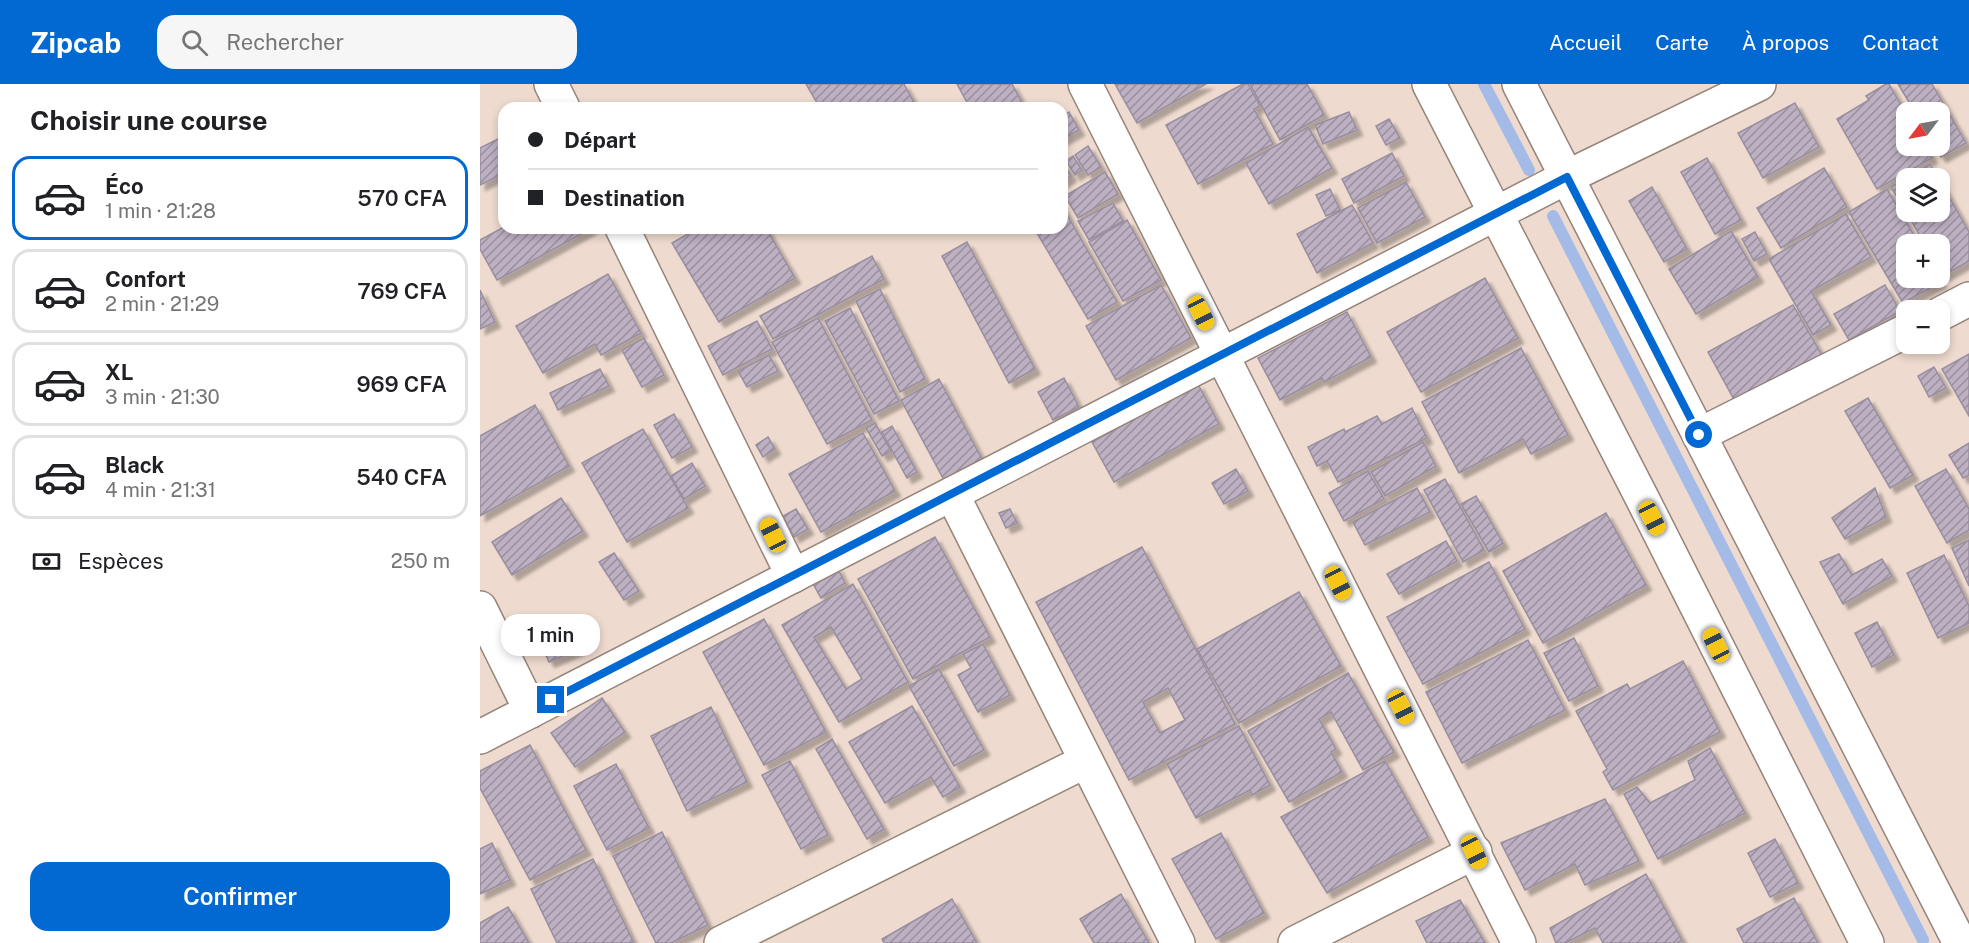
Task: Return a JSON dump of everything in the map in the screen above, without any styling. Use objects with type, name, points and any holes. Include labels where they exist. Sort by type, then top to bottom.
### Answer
[{"type":"street","points":[[551,84],[560,102]]},
{"type":"street","points":[[1085,84],[1519,943]]},
{"type":"street","points":[[1429,84],[1867,943]]},
{"type":"street","points":[[1519,84],[1960,943]]},
{"type":"street","points":[[480,737],[1567,177],[1759,84]]},
{"type":"street","points":[[625,234],[793,576]]},
{"type":"street","points":[[1950,309],[1969,299]]},
{"type":"street","points":[[1699,435],[1896,336]]},
{"type":"street","points":[[952,494],[1178,943]]},
{"type":"street","points":[[480,608],[531,711]]},
{"type":"street","points":[[721,943],[1086,760]]},
{"type":"street","points":[[1295,943],[1474,852]]},
{"type":"building","points":[[806,84],[904,84],[914,102],[816,102]]},
{"type":"building","points":[[957,84],[1012,84],[1022,102],[967,102]]},
{"type":"building","points":[[1115,84],[1206,84],[1137,123]]},
{"type":"building","points":[[1243,84],[1248,84],[1260,106],[1254,109],[1273,144],[1198,184],[1166,125]]},
{"type":"building","points":[[1250,84],[1307,84],[1324,115],[1280,140]]},
{"type":"building","points":[[1889,84],[1899,102],[1896,102],[1896,156],[1931,156],[1932,158],[1914,168],[1896,168],[1896,178],[1877,189],[1837,119],[1869,100],[1866,96]]},
{"type":"building","points":[[1898,84],[1932,84],[1942,102],[1909,102]]},
{"type":"building","points":[[1795,103],[1819,147],[1763,178],[1738,133]]},
{"type":"building","points":[[1349,112],[1357,130],[1323,144],[1315,125]]},
{"type":"building","points":[[1068,113],[1079,130],[1068,136]]},
{"type":"building","points":[[1950,115],[1966,143],[1950,152]]},
{"type":"building","points":[[1389,119],[1400,138],[1386,145],[1376,126]]},
{"type":"building","points":[[1308,127],[1332,168],[1269,204],[1246,163]]},
{"type":"building","points":[[498,139],[498,176],[480,185],[480,148]]},
{"type":"building","points":[[1088,146],[1101,167],[1088,175],[1075,155]]},
{"type":"building","points":[[1392,153],[1404,176],[1354,203],[1342,179]]},
{"type":"building","points":[[1073,156],[1082,170],[1075,175],[1068,164],[1068,160]]},
{"type":"building","points":[[1707,158],[1741,220],[1715,234],[1681,172]]},
{"type":"building","points":[[1824,168],[1847,207],[1781,248],[1757,208]]},
{"type":"building","points":[[1105,172],[1118,194],[1078,218],[1068,201],[1068,194]]},
{"type":"building","points":[[1406,182],[1425,217],[1377,243],[1358,208]]},
{"type":"building","points":[[1896,184],[1896,195],[1891,187]]},
{"type":"building","points":[[1652,187],[1687,249],[1664,262],[1629,201]]},
{"type":"building","points":[[1330,189],[1340,210],[1326,216],[1316,195]]},
{"type":"building","points":[[1887,189],[1896,204],[1896,222],[1906,222],[1913,234],[1896,234],[1896,288],[1930,288],[1908,300],[1901,300],[1849,212]]},
{"type":"building","points":[[1950,199],[1969,232],[1969,261],[1950,272],[1950,234],[1919,234],[1912,222],[1950,222]]},
{"type":"building","points":[[1113,203],[1123,221],[1089,240],[1078,221]]},
{"type":"building","points":[[1352,205],[1373,243],[1317,273],[1297,234]]},
{"type":"building","points":[[1846,214],[1871,257],[1811,291],[1831,325],[1813,335],[1769,259]]},
{"type":"building","points":[[1068,216],[1117,302],[1088,319],[1038,234],[1068,234]]},
{"type":"building","points":[[1127,220],[1161,280],[1123,301],[1089,242]]},
{"type":"building","points":[[498,230],[498,234],[581,234],[497,280],[480,249],[480,240]]},
{"type":"building","points":[[1731,231],[1758,277],[1696,314],[1669,269]]},
{"type":"building","points":[[1755,232],[1767,254],[1754,261],[1742,239]]},
{"type":"building","points":[[688,234],[769,234],[795,278],[719,322],[672,243]]},
{"type":"building","points":[[967,242],[1035,369],[1009,383],[942,256]]},
{"type":"building","points":[[872,256],[884,279],[773,339],[760,316]]},
{"type":"building","points":[[608,274],[641,333],[601,355],[595,344],[543,373],[516,326]]},
{"type":"building","points":[[1485,278],[1518,338],[1421,392],[1387,332]]},
{"type":"building","points":[[1161,285],[1191,338],[1116,380],[1086,326]]},
{"type":"building","points":[[1885,285],[1896,304],[1896,313],[1849,340],[1834,314]]},
{"type":"building","points":[[880,289],[925,379],[900,392],[856,301]]},
{"type":"building","points":[[480,290],[495,322],[480,329]]},
{"type":"building","points":[[1793,305],[1823,357],[1737,405],[1708,352]]},
{"type":"building","points":[[850,308],[899,401],[874,414],[825,321]]},
{"type":"building","points":[[1347,312],[1371,357],[1324,382],[1322,378],[1280,400],[1258,358]]},
{"type":"building","points":[[818,318],[872,420],[827,444],[772,342]]},
{"type":"building","points":[[757,321],[772,349],[723,375],[708,346]]},
{"type":"building","points":[[644,338],[664,375],[642,387],[622,350]]},
{"type":"building","points":[[1521,348],[1568,435],[1531,454],[1523,439],[1459,473],[1422,402]]},
{"type":"building","points":[[1969,354],[1969,416],[1942,369]]},
{"type":"building","points":[[769,355],[778,371],[747,387],[738,371]]},
{"type":"building","points":[[1934,367],[1946,388],[1929,397],[1918,376]]},
{"type":"building","points":[[600,369],[609,386],[558,410],[550,393]]},
{"type":"building","points":[[1064,378],[1079,407],[1053,420],[1038,392]]},
{"type":"building","points":[[939,379],[982,459],[944,480],[901,400]]},
{"type":"building","points":[[1198,384],[1219,424],[1114,482],[1092,442]]},
{"type":"building","points":[[1868,398],[1913,475],[1890,488],[1845,411]]},
{"type":"building","points":[[535,405],[569,466],[480,516],[480,436]]},
{"type":"building","points":[[1412,408],[1427,438],[1338,482],[1327,461],[1317,466],[1308,447],[1377,416],[1382,424]]},
{"type":"building","points":[[674,414],[692,447],[672,458],[654,425]]},
{"type":"building","points":[[875,423],[891,451],[882,456],[866,428]]},
{"type":"building","points":[[892,426],[917,472],[907,478],[882,432]]},
{"type":"building","points":[[643,429],[688,508],[627,542],[582,463]]},
{"type":"building","points":[[863,433],[895,491],[821,532],[789,474]]},
{"type":"building","points":[[768,437],[775,449],[763,457],[756,445]]},
{"type":"building","points":[[1423,442],[1436,466],[1385,496],[1371,472]]},
{"type":"building","points":[[1969,443],[1969,475],[1963,478],[1949,455]]},
{"type":"building","points":[[692,463],[705,486],[684,499],[671,476]]},
{"type":"building","points":[[1236,469],[1248,491],[1224,504],[1212,483]]},
{"type":"building","points":[[1946,469],[1969,509],[1969,530],[1947,543],[1915,486]]},
{"type":"building","points":[[1368,471],[1384,499],[1344,521],[1329,493]]},
{"type":"building","points":[[1445,479],[1484,550],[1463,562],[1424,490]]},
{"type":"building","points":[[1417,488],[1430,512],[1365,545],[1353,522]]},
{"type":"building","points":[[1875,488],[1886,517],[1845,539],[1832,518]]},
{"type":"building","points":[[1476,496],[1503,543],[1489,552],[1461,504]]},
{"type":"building","points":[[561,498],[583,531],[512,575],[492,542]]},
{"type":"building","points":[[796,509],[808,529],[794,537],[783,516]]},
{"type":"building","points":[[1010,509],[1017,523],[1006,528],[999,513]]},
{"type":"building","points":[[1606,513],[1646,585],[1543,643],[1503,571]]},
{"type":"building","points":[[935,537],[990,637],[913,679],[858,579]]},
{"type":"building","points":[[1969,540],[1969,586],[1952,548]]},
{"type":"building","points":[[1446,541],[1457,561],[1399,594],[1387,574]]},
{"type":"building","points":[[1142,547],[1235,724],[1129,780],[1036,602]],"holes":[[[1168,688],[1185,720],[1160,733],[1143,702]]]},
{"type":"building","points":[[614,553],[639,591],[624,600],[599,562]]},
{"type":"building","points":[[1839,554],[1852,575],[1882,559],[1892,576],[1843,604],[1820,562]]},
{"type":"building","points":[[1944,555],[1969,606],[1969,623],[1938,638],[1907,573]]},
{"type":"building","points":[[1489,562],[1525,629],[1423,684],[1387,617]]},
{"type":"building","points":[[837,567],[845,583],[821,598],[812,582]]},
{"type":"building","points":[[853,584],[908,682],[839,722],[782,625]],"holes":[[[831,627],[862,679],[846,689],[814,637]]]},
{"type":"building","points":[[1299,592],[1341,666],[1239,723],[1197,649]]},
{"type":"building","points":[[764,619],[826,732],[764,765],[703,652]]},
{"type":"building","points":[[1877,622],[1894,655],[1872,667],[1855,633]]},
{"type":"building","points":[[573,636],[579,649],[549,662],[543,649]]},
{"type":"building","points":[[1574,638],[1598,686],[1569,701],[1544,653]]},
{"type":"building","points":[[1528,640],[1565,710],[1462,763],[1426,692]]},
{"type":"building","points":[[983,644],[1010,695],[978,712],[958,675],[971,668],[963,654]]},
{"type":"building","points":[[1683,661],[1720,732],[1613,790],[1603,772],[1607,769],[1576,711],[1627,684],[1630,689]]},
{"type":"building","points":[[939,669],[984,750],[954,766],[909,686]]},
{"type":"building","points":[[1348,673],[1394,752],[1363,770],[1331,712],[1319,719],[1336,749],[1331,752],[1342,772],[1289,802],[1248,731]]},
{"type":"building","points":[[602,698],[625,732],[575,767],[551,733]]},
{"type":"building","points":[[912,706],[960,787],[943,797],[931,777],[885,803],[849,742]]},
{"type":"building","points":[[711,707],[747,782],[687,811],[651,736]]},
{"type":"building","points":[[1239,726],[1270,785],[1252,795],[1250,790],[1196,818],[1167,764]]},
{"type":"building","points":[[832,739],[884,829],[867,839],[816,749]]},
{"type":"building","points":[[530,745],[586,850],[530,880],[480,788],[480,771]]},
{"type":"building","points":[[1710,748],[1745,813],[1658,859],[1624,794],[1637,787],[1650,803],[1695,780],[1688,761]]},
{"type":"building","points":[[790,761],[828,835],[801,849],[762,775]]},
{"type":"building","points":[[1385,761],[1428,837],[1327,893],[1281,817]]},
{"type":"building","points":[[616,764],[649,828],[607,850],[574,786]]},
{"type":"building","points":[[1605,799],[1639,861],[1585,885],[1575,864],[1525,890],[1501,843]]},
{"type":"building","points":[[662,832],[708,925],[671,943],[656,943],[613,856]]},
{"type":"building","points":[[1221,833],[1264,913],[1216,939],[1172,859]]},
{"type":"building","points":[[1775,839],[1798,883],[1770,897],[1748,853]]},
{"type":"building","points":[[492,843],[510,880],[480,894],[480,849]]},
{"type":"building","points":[[593,859],[634,943],[557,943],[531,889]]},
{"type":"building","points":[[1646,874],[1682,940],[1677,943],[1603,943],[1595,928],[1565,943],[1556,943],[1550,928]]},
{"type":"building","points":[[1121,894],[1149,943],[1094,943],[1080,919]]},
{"type":"building","points":[[1794,898],[1818,943],[1744,943],[1737,929]]},
{"type":"building","points":[[952,899],[977,943],[884,943],[882,939]]},
{"type":"building","points":[[1460,900],[1485,943],[1427,943],[1416,921]]},
{"type":"building","points":[[508,907],[529,943],[480,943],[480,923]]},
{"type":"waterway","points":[[1484,84],[1529,170]]},
{"type":"waterway","points":[[1553,216],[1923,940]]},
{"type":"route","points":[[551,700],[1567,177],[1699,435]]}]
